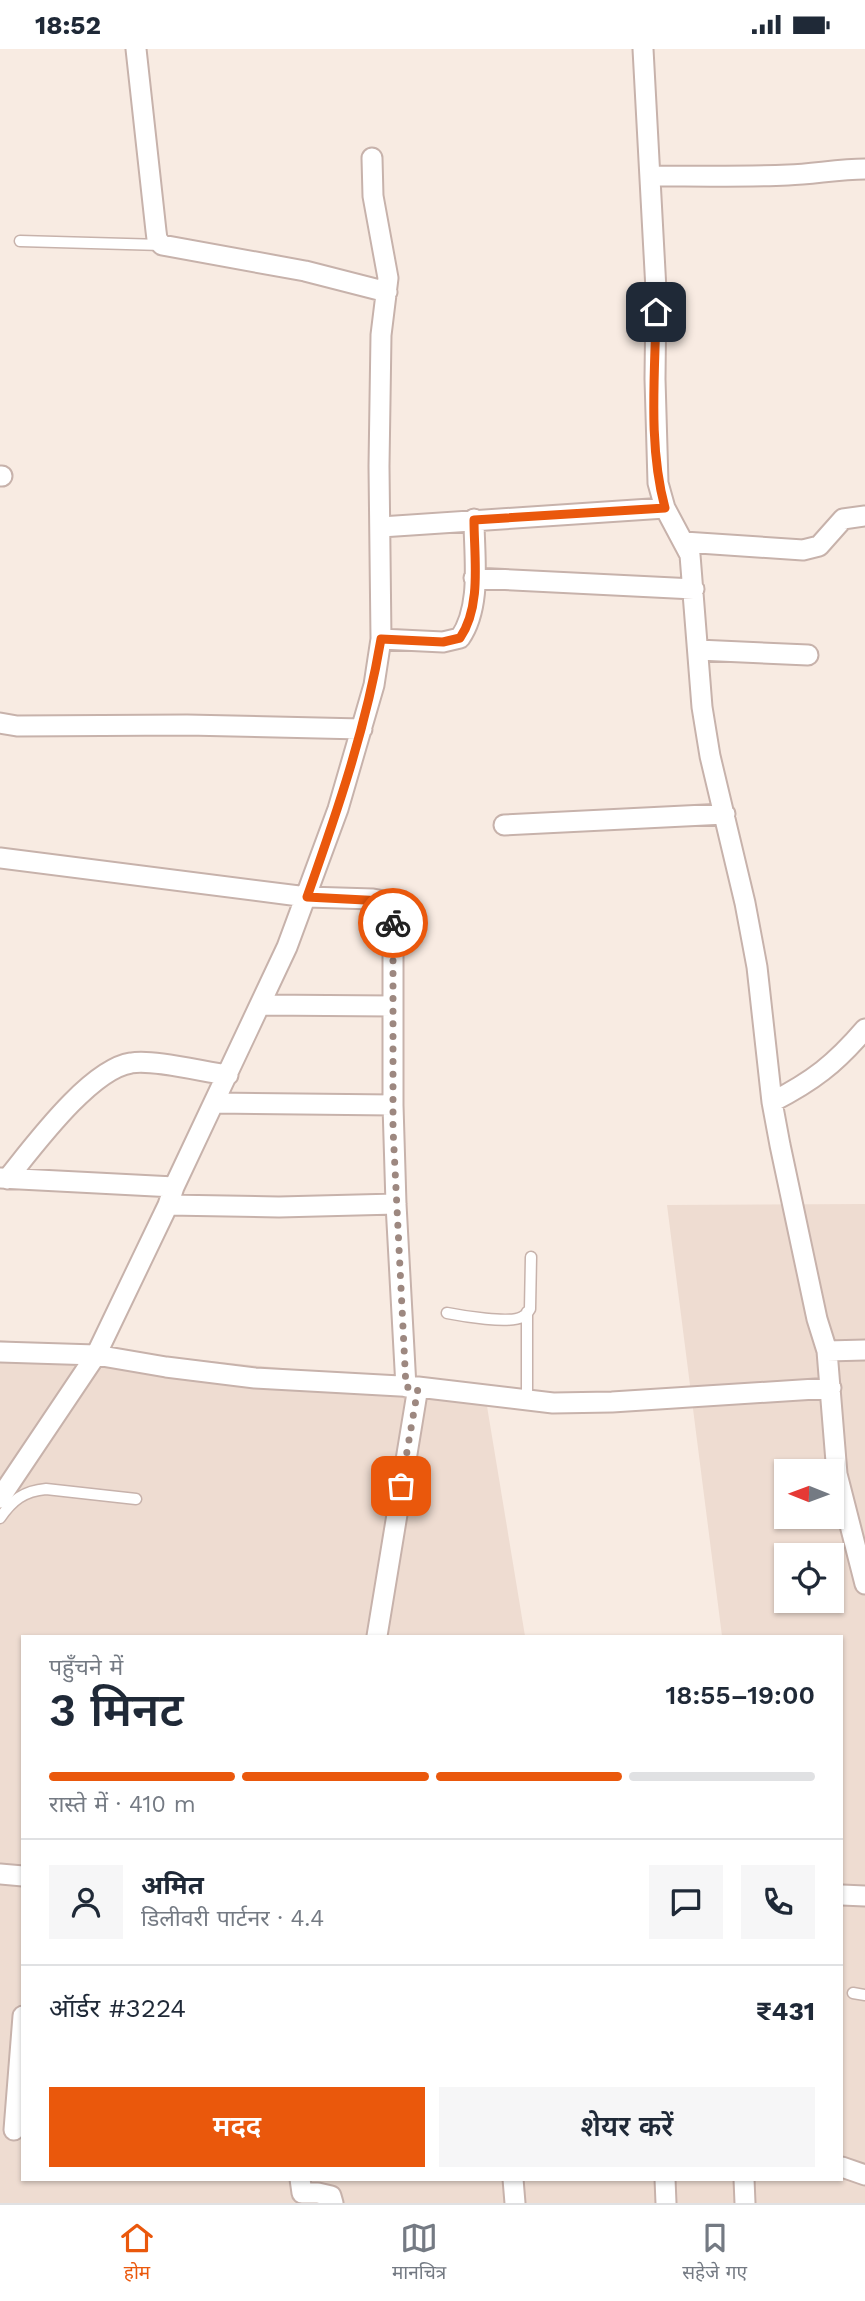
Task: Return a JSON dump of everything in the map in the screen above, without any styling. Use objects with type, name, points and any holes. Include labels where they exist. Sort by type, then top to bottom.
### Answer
[{"type":"street","points":[[136,49],[157,239],[162,245],[305,271],[387,292]]},
{"type":"street","points":[[643,49],[656,290],[656,453],[659,483],[665,508],[690,555],[702,707],[710,756],[745,903],[757,967],[772,1102],[814,1307],[827,1351],[837,1474],[865,1584]]},
{"type":"street","points":[[0,1498],[96,1355],[215,1103],[307,897],[362,729],[381,639],[381,335],[387,292],[387,266],[373,196],[372,158]]},
{"type":"street","points":[[650,176],[745,177],[865,169]]},
{"type":"street","points":[[381,527],[665,508]]},
{"type":"street","points":[[684,542],[803,550],[819,546],[843,519],[865,516]]},
{"type":"street","points":[[381,639],[443,642],[460,638],[469,625],[473,600],[474,520]]},
{"type":"street","points":[[474,578],[694,589]]},
{"type":"street","points":[[698,650],[808,655]]},
{"type":"street","points":[[0,723],[17,726],[187,725],[362,729]]},
{"type":"street","points":[[504,825],[725,814]]},
{"type":"street","points":[[0,858],[307,897],[373,899],[384,901],[393,911],[396,1203],[412,1387],[377,1635]]},
{"type":"street","points":[[261,1005],[393,1006]]},
{"type":"street","points":[[772,1102],[816,1078],[865,1030]]},
{"type":"street","points":[[4,1178],[67,1106],[117,1067],[131,1063],[148,1063],[228,1075]]},
{"type":"street","points":[[215,1103],[393,1105]]},
{"type":"street","points":[[4,1178],[279,1207],[396,1203]]},
{"type":"street","points":[[827,1351],[865,1350]]},
{"type":"street","points":[[0,1352],[96,1355],[255,1378],[412,1387],[553,1403],[612,1402],[831,1388]]},
{"type":"street","points":[[0,1874],[21,1876]]},
{"type":"street","points":[[843,1895],[865,1896]]},
{"type":"street","points":[[12,2130],[21,2037]]},
{"type":"street","points":[[843,2167],[865,2175]]},
{"type":"street","points":[[300,2181],[302,2193],[331,2196],[333,2203]]},
{"type":"street","points":[[513,2181],[515,2203]]},
{"type":"street","points":[[665,2181],[666,2203]]},
{"type":"street","points":[[744,2181],[745,2203]]},
{"type":"lane","points":[[20,240],[162,245]]},
{"type":"lane","points":[[447,1313],[488,1319],[518,1319],[526,1316],[530,1308],[531,1257]]},
{"type":"lane","points":[[527,1312],[527,1401]]},
{"type":"lane","points":[[0,1518],[8,1506],[31,1490],[46,1489],[136,1499]]},
{"type":"lane","points":[[853,1993],[865,1995]]},
{"type":"shaded area","points":[[865,1204],[865,2203],[0,2203],[0,1340],[484,1388],[525,1635],[21,1635],[21,2181],[843,2181],[843,1635],[722,1635],[667,1205]]},
{"type":"way so far","points":[[393,923],[396,1203],[406,1387],[418,1388],[401,1486]]},
{"type":"route","points":[[393,923],[393,911],[384,901],[307,897],[362,729],[381,639],[443,642],[460,638],[469,625],[473,600],[474,520],[665,508],[656,453],[656,312]]}]
